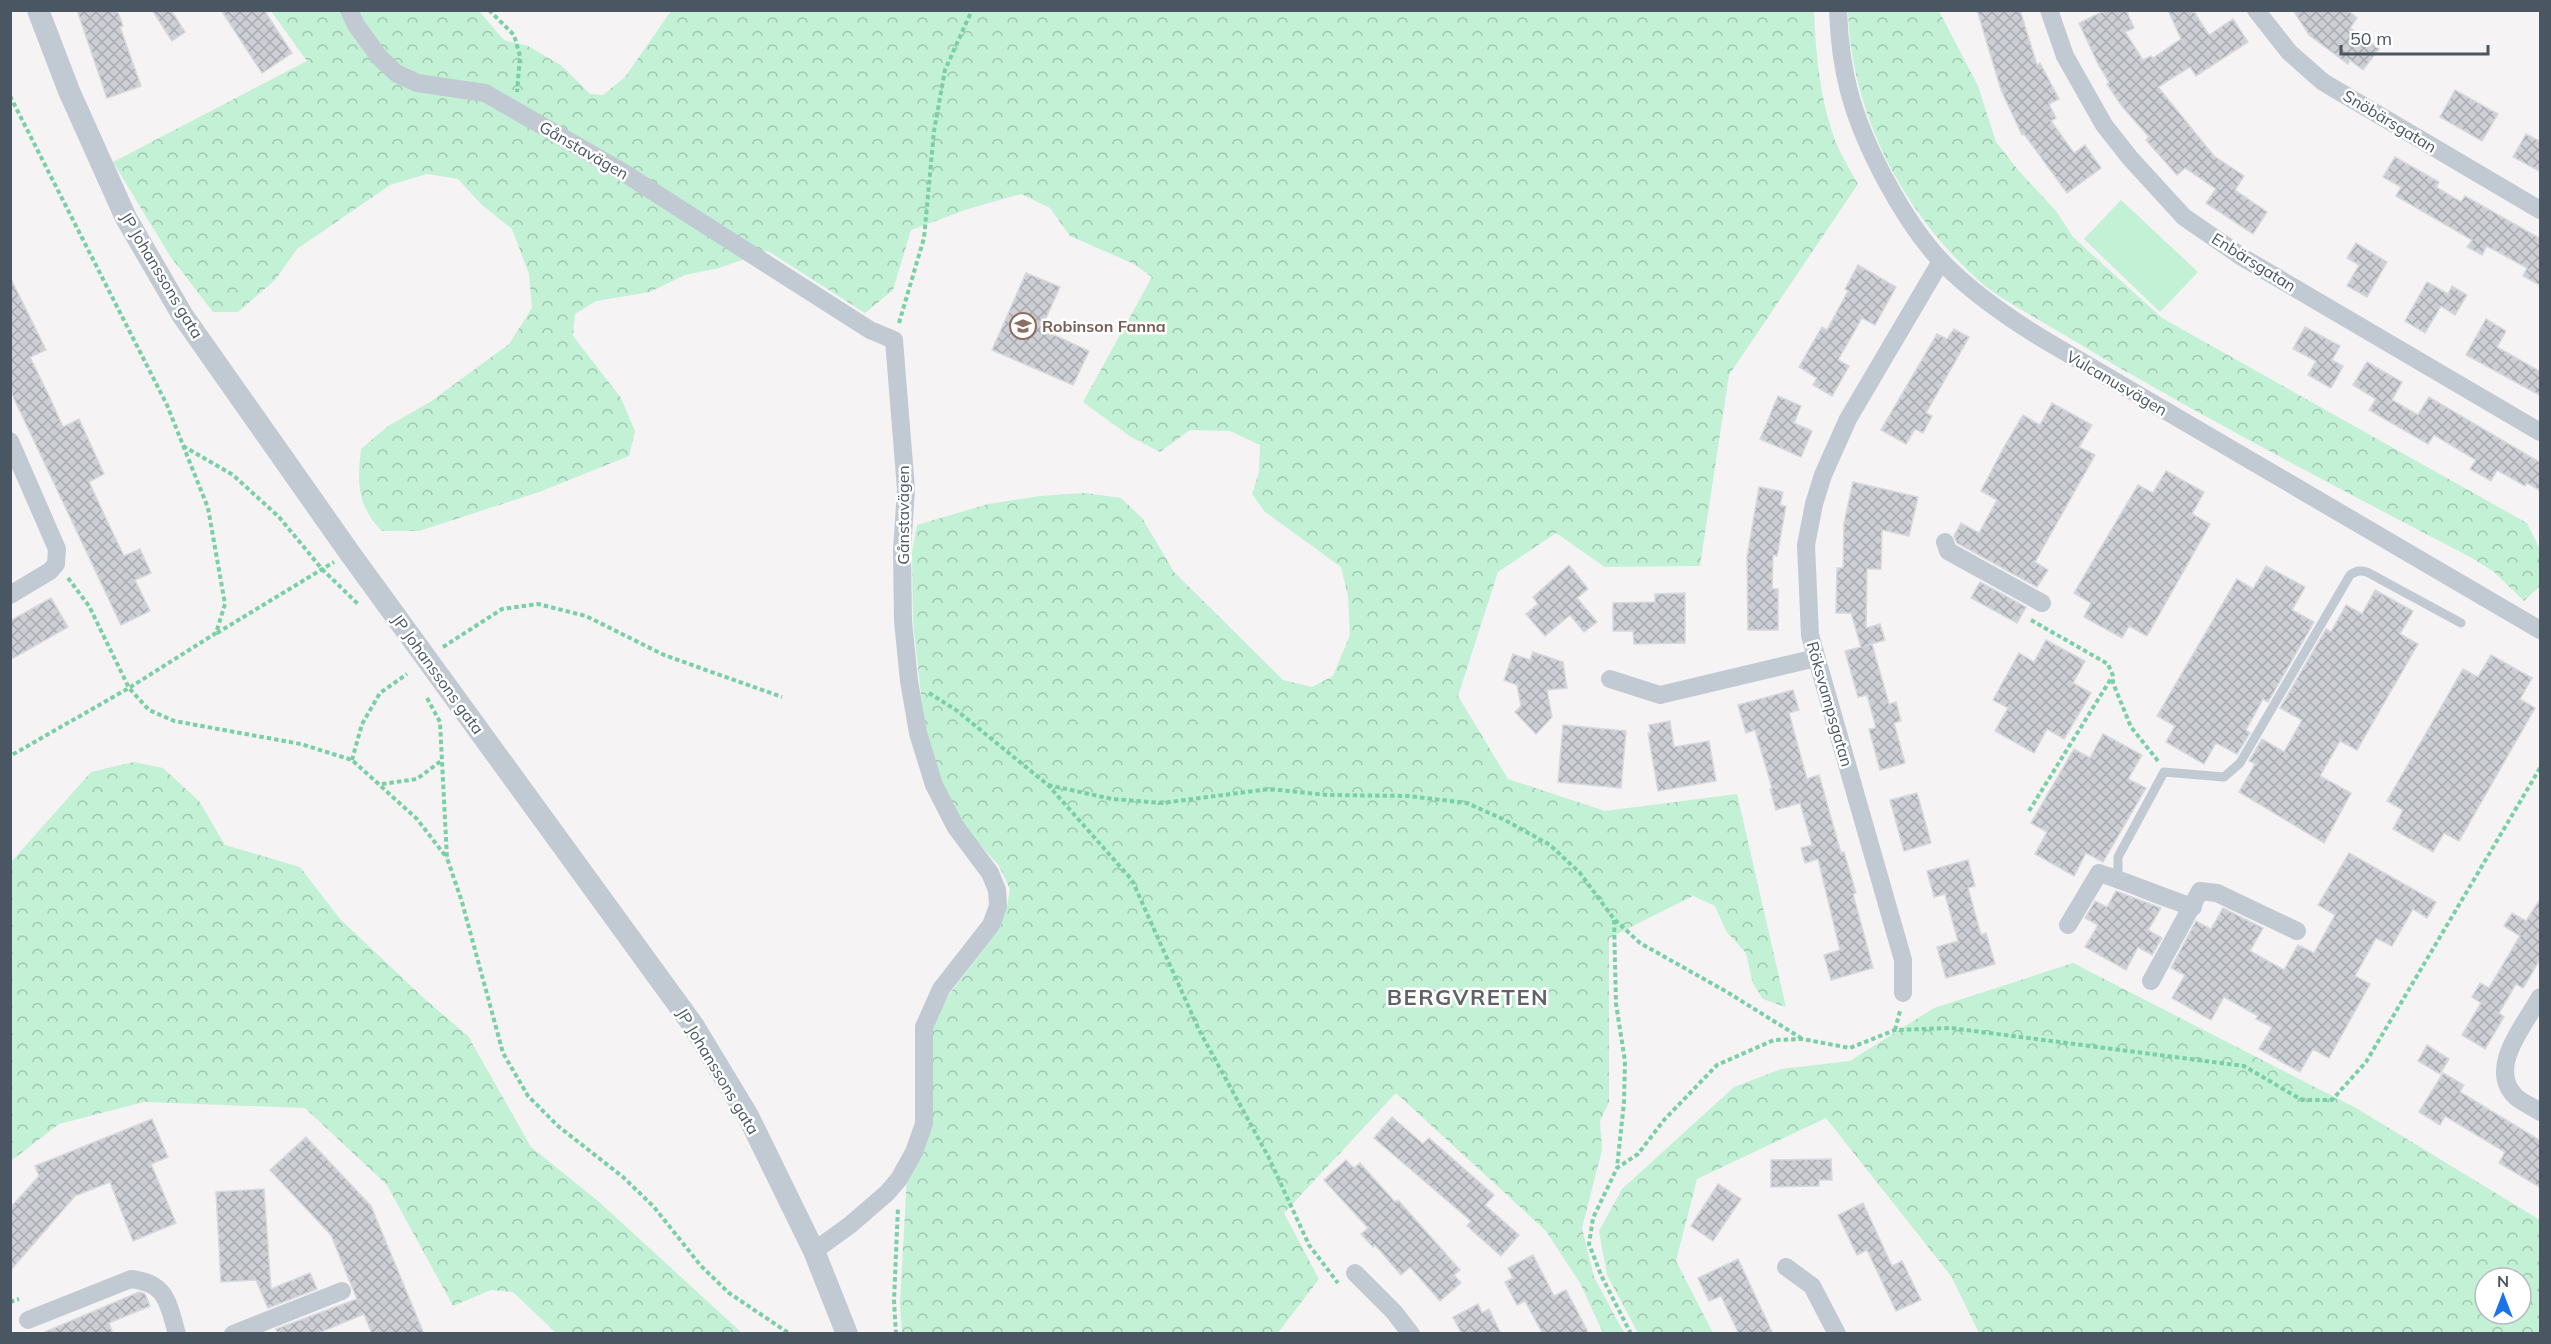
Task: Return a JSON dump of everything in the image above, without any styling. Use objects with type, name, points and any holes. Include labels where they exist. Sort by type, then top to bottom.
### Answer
[{"type":"street","name":"JP Johanssons gata","points":[[38,10],[69,91],[126,218],[183,316],[349,552],[693,1025],[748,1116],[814,1251],[847,1334]]},
{"type":"street","name":"Gånstavägen","points":[[350,10],[356,25],[380,57],[396,73],[417,83],[485,93],[621,171],[870,330],[894,340],[906,489],[902,552],[903,621],[909,681],[918,733],[934,785],[955,826],[990,873],[997,890],[998,906],[991,925],[941,989],[924,1028],[924,1124],[914,1152],[899,1179],[887,1193],[850,1225],[814,1251]]},
{"type":"street","name":"Vulcanusvägen","points":[[1838,10],[1841,51],[1849,92],[1862,127],[1889,185],[1911,222],[1941,261],[1991,305],[2055,346],[2541,630]]},
{"type":"street","name":"Enbärsgatan","points":[[2049,10],[2065,56],[2104,125],[2130,159],[2184,217],[2242,257],[2541,432]]},
{"type":"street","name":"Snöbärsgatan","points":[[2256,10],[2289,52],[2323,82],[2541,210]]},
{"type":"street","name":"Röksvampsgatan","points":[[1903,993],[1903,960],[1810,635],[1806,545],[1814,504],[1823,475],[1848,419],[1941,261]]},
{"type":"street","points":[[10,441],[57,549],[56,564],[42,576],[10,595]]},
{"type":"street","points":[[1945,542],[1948,550],[2042,603]]},
{"type":"street","points":[[1610,679],[1660,695],[1816,658]]},
{"type":"street","points":[[2068,924],[2099,873],[2193,908]]},
{"type":"street","points":[[2151,981],[2193,908],[2200,891],[2209,891],[2297,931]]},
{"type":"street","points":[[2541,997],[2507,1056],[2504,1072],[2508,1086],[2517,1098],[2541,1112]]},
{"type":"street","points":[[1786,1267],[1812,1286],[1838,1334]]},
{"type":"street","points":[[1355,1273],[1394,1312],[1411,1334]]},
{"type":"street","points":[[28,1320],[131,1280],[145,1281],[159,1287],[168,1302],[177,1334]]},
{"type":"street","points":[[233,1334],[342,1291]]},
{"type":"lane","points":[[2118,879],[2118,857],[2164,772],[2224,777],[2240,763],[2350,575],[2354,572],[2360,570],[2367,572],[2461,623]]},
{"type":"path","points":[[489,10],[514,35],[520,56],[517,111]]},
{"type":"path","points":[[894,340],[924,238],[934,131],[945,70],[972,10]]},
{"type":"path","points":[[10,96],[167,405],[208,508],[225,604],[216,633]]},
{"type":"path","points":[[183,446],[233,475],[279,517],[322,569],[365,612]]},
{"type":"path","points":[[10,756],[129,688],[349,552]]},
{"type":"path","points":[[56,564],[89,606],[129,688],[149,710],[174,721],[301,744],[352,760],[382,784],[417,819],[447,858]]},
{"type":"path","points":[[443,647],[502,609],[538,604],[586,616],[664,655],[782,697]]},
{"type":"path","points":[[2031,620],[2108,664],[2113,683],[2131,727],[2164,772]]},
{"type":"path","points":[[352,760],[362,724],[380,693],[407,674]]},
{"type":"path","points":[[2029,811],[2113,676]]},
{"type":"path","points":[[909,681],[956,710],[1048,784],[1132,880],[1199,1030],[1268,1156],[1310,1245],[1340,1285]]},
{"type":"path","points":[[426,696],[440,722],[447,858],[462,902],[503,1053],[528,1096],[558,1126],[623,1177],[654,1207],[701,1266],[729,1293],[790,1334]]},
{"type":"path","points":[[382,784],[417,779],[442,761]]},
{"type":"path","points":[[1617,1168],[1638,1154],[1664,1120],[1718,1065],[1774,1040],[1802,1039],[1850,1048],[1895,1030],[1951,1028],[2244,1066],[2302,1100],[2332,1100],[2366,1062],[2541,768]]},
{"type":"path","points":[[1048,784],[1112,799],[1162,803],[1269,789],[1328,795],[1408,796],[1467,803],[1505,820],[1550,845],[1580,873],[1614,919],[1640,943],[1727,992],[1802,1039]]},
{"type":"path","points":[[1614,919],[1616,1004],[1625,1060],[1624,1102],[1617,1168],[1593,1218],[1589,1244],[1601,1275],[1631,1334]]},
{"type":"path","points":[[896,1334],[894,1301],[899,1179]]},
{"type":"path","points":[[10,1302],[19,1299]]},
{"type":"green space","points":[[271,11],[479,11],[504,40],[528,46],[562,66],[590,94],[603,95],[625,77],[671,11],[1814,11],[1818,62],[1827,114],[1838,147],[1858,184],[1729,375],[1700,566],[1605,567],[1556,533],[1498,572],[1458,696],[1508,779],[1605,811],[1737,794],[1786,1007],[1763,999],[1753,984],[1746,953],[1726,931],[1715,906],[1693,896],[1609,938],[1609,1102],[1600,1121],[1602,1150],[1582,1228],[1594,1277],[1624,1333],[1603,1333],[1580,1283],[1546,1231],[1396,1093],[1284,1213],[1319,1279],[1278,1333],[902,1333],[900,1302],[907,1177],[933,1127],[931,1029],[948,996],[995,934],[1007,907],[1010,889],[999,866],[962,824],[942,783],[925,732],[913,621],[912,552],[917,525],[988,504],[1040,496],[1086,493],[1121,498],[1142,518],[1174,572],[1283,680],[1312,687],[1333,676],[1350,635],[1348,596],[1341,567],[1265,512],[1252,494],[1259,472],[1260,445],[1230,431],[1190,430],[1160,452],[1131,437],[1083,402],[1152,277],[1134,264],[1070,236],[1050,208],[1021,194],[968,209],[911,230],[893,290],[865,313],[768,251],[719,268],[685,275],[650,292],[596,301],[575,314],[573,336],[621,398],[635,431],[629,456],[539,492],[419,531],[382,531],[363,503],[359,483],[361,449],[388,426],[430,402],[509,344],[532,308],[529,274],[512,229],[481,204],[458,179],[427,174],[390,185],[297,249],[275,280],[238,312],[213,312],[170,256],[113,162],[307,61]]},
{"type":"green space","points":[[1848,11],[1939,11],[1978,86],[1996,142],[2056,211],[2073,237],[2162,318],[2527,523],[2540,550],[2540,586],[2524,601],[2494,572],[2472,558],[2291,463],[2157,389],[1993,292],[1948,250],[1924,221],[1903,190],[1885,156],[1870,122],[1859,86],[1851,49]]},
{"type":"green space","points":[[2121,200],[2198,272],[2160,312],[2084,239]]},
{"type":"green space","points":[[134,762],[163,768],[199,801],[225,845],[300,867],[340,919],[427,1001],[468,1036],[531,1147],[598,1201],[742,1333],[556,1333],[513,1292],[491,1290],[453,1306],[387,1185],[305,1108],[144,1102],[59,1124],[11,1161],[11,862],[91,772]]},
{"type":"green space","points":[[2073,963],[2356,1108],[2540,1220],[2540,1333],[1979,1333],[1951,1276],[1826,1118],[1697,1179],[1676,1261],[1713,1333],[1638,1333],[1607,1275],[1599,1231],[1622,1189],[1734,1087],[1781,1069],[1850,1061],[1934,1008]]},
{"type":"building","points":[[77,10],[117,10],[123,26],[120,27],[141,86],[107,98]]},
{"type":"building","points":[[152,10],[171,10],[185,32],[172,41]]},
{"type":"building","points":[[221,10],[264,10],[292,53],[262,73]]},
{"type":"building","points":[[1977,10],[2020,10],[2037,65],[2040,63],[2059,99],[2049,104],[2056,118],[2051,121],[2074,153],[2085,145],[2101,168],[2067,193],[2024,134],[2022,135],[2001,90]]},
{"type":"building","points":[[2106,10],[2126,10],[2134,28],[2125,32],[2143,60],[2151,56],[2153,58],[2181,39],[2168,10],[2193,10],[2209,35],[2233,19],[2248,42],[2196,76],[2190,67],[2158,87],[2214,156],[2244,176],[2235,190],[2267,212],[2253,234],[2206,203],[2216,189],[2185,168],[2177,175],[2146,140],[2149,137],[2121,105],[2107,84],[2109,82],[2079,23]]},
{"type":"building","points":[[2293,10],[2347,10],[2357,18],[2350,28],[2379,49],[2363,70],[2350,60],[2348,64],[2309,35]]},
{"type":"building","points":[[2455,90],[2498,114],[2482,141],[2440,117]]},
{"type":"building","points":[[2526,134],[2541,142],[2541,172],[2513,157]]},
{"type":"building","points":[[2395,157],[2439,182],[2436,187],[2461,202],[2465,196],[2541,239],[2541,286],[2523,276],[2527,268],[2487,246],[2482,255],[2467,247],[2472,240],[2396,196],[2401,187],[2383,177]]},
{"type":"building","points":[[2356,243],[2387,262],[2367,297],[2347,286],[2359,265],[2347,258]]},
{"type":"building","points":[[1858,265],[1896,287],[1875,325],[1862,318],[1838,360],[1849,366],[1832,396],[1813,385],[1817,378],[1799,367],[1822,327],[1827,330],[1848,291],[1845,289]]},
{"type":"building","name":"Robinson Fanna","points":[[1026,273],[1060,287],[1041,329],[1089,351],[1073,385],[992,350]]},
{"type":"building","points":[[10,277],[46,350],[30,357],[63,427],[79,419],[104,474],[89,482],[109,525],[124,556],[140,549],[151,573],[135,580],[150,611],[121,625],[10,390]]},
{"type":"building","points":[[2427,282],[2448,294],[2452,286],[2467,295],[2455,315],[2441,306],[2425,333],[2405,321]]},
{"type":"building","points":[[2486,319],[2506,331],[2497,347],[2541,372],[2541,396],[2466,355]]},
{"type":"building","points":[[2305,327],[2340,346],[2332,360],[2343,366],[2331,388],[2308,375],[2316,361],[2293,349]]},
{"type":"building","points":[[1954,329],[1969,337],[1926,413],[1932,416],[1923,433],[1915,429],[1906,444],[1881,430],[1937,334],[1947,339]]},
{"type":"building","points":[[2367,362],[2402,382],[2392,400],[2418,415],[2429,397],[2541,463],[2541,491],[2527,483],[2525,486],[2497,470],[2491,481],[2470,469],[2476,460],[2434,435],[2428,444],[2369,410],[2376,399],[2353,385]]},
{"type":"building","points":[[1778,396],[1801,406],[1794,423],[1812,431],[1801,457],[1760,439]]},
{"type":"building","points":[[2052,403],[2092,425],[2079,447],[2095,455],[2035,562],[2048,570],[2037,587],[1957,543],[1954,536],[1961,523],[1979,533],[1997,500],[1981,491],[2004,447],[2023,415],[2040,425]]},
{"type":"building","points":[[2166,471],[2204,492],[2192,514],[2210,524],[2147,636],[2129,626],[2122,638],[2084,617],[2091,603],[2074,593],[2138,485],[2153,493]]},
{"type":"building","points":[[1853,482],[1918,497],[1909,536],[1882,530],[1881,569],[1867,569],[1866,628],[1880,624],[1885,640],[1865,646],[1872,644],[1889,704],[1896,702],[1901,721],[1894,723],[1905,763],[1880,770],[1869,729],[1876,728],[1867,695],[1858,697],[1845,651],[1861,647],[1851,613],[1836,613],[1837,568],[1843,568],[1844,523]]},
{"type":"building","points":[[1759,487],[1783,492],[1780,505],[1786,506],[1777,556],[1773,555],[1772,589],[1778,589],[1778,630],[1748,630],[1747,557]]},
{"type":"building","points":[[1569,565],[1588,589],[1577,598],[1597,622],[1584,632],[1570,615],[1545,636],[1526,614],[1538,604],[1533,597]]},
{"type":"building","points":[[2266,566],[2305,587],[2292,610],[2314,622],[2268,702],[2263,699],[2246,730],[2250,733],[2237,754],[2216,743],[2204,764],[2166,742],[2175,726],[2157,716],[2237,579],[2253,589]]},
{"type":"building","points":[[1980,582],[2026,607],[2017,623],[1971,598]]},
{"type":"building","points":[[2375,590],[2413,611],[2400,634],[2418,644],[2357,750],[2340,741],[2320,776],[2351,793],[2324,843],[2239,792],[2255,764],[2249,761],[2262,739],[2284,752],[2302,720],[2280,708],[2326,629],[2331,632],[2346,605],[2362,614]]},
{"type":"building","points":[[1685,593],[1685,643],[1634,644],[1633,631],[1613,631],[1613,603],[1655,602],[1655,594]]},
{"type":"building","points":[[51,598],[68,627],[10,660],[10,621]]},
{"type":"building","points":[[2046,640],[2085,661],[2073,683],[2091,693],[2064,739],[2047,729],[2034,753],[1995,731],[2008,708],[1993,700],[2019,653],[2034,662]]},
{"type":"building","points":[[1533,652],[1563,662],[1567,688],[1547,690],[1552,717],[1536,734],[1515,712],[1521,706],[1517,685],[1504,680],[1513,654],[1530,660]]},
{"type":"building","points":[[2491,655],[2532,678],[2520,699],[2535,708],[2459,841],[2444,833],[2433,852],[2393,829],[2403,810],[2387,801],[2463,669],[2478,677]]},
{"type":"building","points":[[1793,690],[1799,710],[1789,713],[1807,779],[1819,775],[1841,853],[1844,852],[1856,893],[1853,894],[1873,968],[1831,980],[1824,955],[1840,950],[1818,859],[1805,863],[1801,848],[1812,845],[1800,803],[1776,810],[1755,730],[1746,733],[1738,705]]},
{"type":"building","points":[[1670,721],[1674,747],[1709,741],[1716,781],[1658,791],[1648,733],[1651,733],[1649,725]]},
{"type":"building","points":[[1563,725],[1626,731],[1621,788],[1558,782]]},
{"type":"building","points":[[2103,734],[2142,755],[2128,779],[2146,788],[2103,862],[2086,853],[2074,876],[2035,854],[2047,832],[2031,823],[2074,749],[2090,758]]},
{"type":"building","points":[[1917,793],[1931,843],[1904,851],[1890,800]]},
{"type":"building","points":[[2349,853],[2436,902],[2427,918],[2413,909],[2392,946],[2376,938],[2355,976],[2370,984],[2329,1058],[2313,1049],[2300,1072],[2259,1049],[2272,1027],[2256,1019],[2258,1016],[2224,997],[2211,1020],[2172,998],[2185,975],[2171,968],[2196,921],[2211,929],[2223,908],[2263,928],[2250,951],[2284,970],[2298,945],[2314,953],[2335,915],[2318,905]]},
{"type":"building","points":[[1968,860],[1975,886],[1968,888],[1981,935],[1986,933],[1995,964],[1946,978],[1937,947],[1958,941],[1945,894],[1934,897],[1927,871]]},
{"type":"building","points":[[2116,891],[2161,908],[2148,930],[2162,938],[2152,955],[2138,947],[2126,970],[2085,947],[2098,925],[2085,918],[2095,901],[2107,907]]},
{"type":"building","points":[[2541,898],[2541,958],[2523,988],[2516,984],[2499,1013],[2504,1017],[2485,1049],[2462,1035],[2481,1003],[2472,997],[2480,983],[2489,988],[2520,936],[2504,926],[2512,913],[2526,921]]},
{"type":"building","points":[[2427,1045],[2449,1059],[2440,1074],[2418,1061]]},
{"type":"building","points":[[2443,1073],[2464,1085],[2460,1092],[2541,1141],[2541,1188],[2499,1163],[2505,1152],[2445,1116],[2440,1125],[2419,1112]]},
{"type":"building","points":[[1392,1117],[1423,1144],[1429,1138],[1494,1195],[1485,1205],[1519,1235],[1501,1256],[1467,1226],[1471,1221],[1374,1138]]},
{"type":"building","points":[[152,1119],[168,1157],[151,1164],[176,1223],[133,1241],[110,1182],[75,1196],[10,1271],[10,1208],[39,1176],[35,1166]]},
{"type":"building","points":[[306,1137],[371,1206],[424,1334],[372,1334],[364,1314],[316,1334],[278,1334],[276,1329],[357,1299],[331,1235],[270,1170]]},
{"type":"building","points":[[1831,1159],[1832,1180],[1819,1180],[1819,1186],[1771,1187],[1771,1160]]},
{"type":"building","points":[[1346,1160],[1354,1168],[1360,1163],[1395,1202],[1398,1200],[1460,1270],[1454,1275],[1461,1283],[1440,1301],[1410,1267],[1401,1275],[1375,1245],[1373,1247],[1361,1234],[1368,1228],[1324,1180]]},
{"type":"building","points":[[1718,1184],[1741,1199],[1713,1241],[1691,1226]]},
{"type":"building","points":[[264,1189],[271,1289],[310,1273],[317,1289],[268,1308],[256,1280],[221,1282],[216,1192]]},
{"type":"building","points":[[1863,1203],[1892,1266],[1902,1261],[1921,1300],[1896,1311],[1867,1250],[1857,1255],[1838,1215]]},
{"type":"building","points":[[1533,1255],[1554,1296],[1566,1290],[1589,1334],[1543,1334],[1525,1301],[1517,1305],[1505,1282],[1513,1278],[1508,1268]]},
{"type":"building","points":[[1738,1259],[1773,1334],[1739,1334],[1721,1296],[1709,1301],[1698,1278]]},
{"type":"building","points":[[139,1292],[145,1294],[150,1306],[109,1323],[113,1334],[40,1334]]},
{"type":"building","points":[[1478,1304],[1482,1313],[1489,1309],[1501,1334],[1462,1334],[1453,1317]]},
{"type":"place","name":"Robinson Fanna","points":[[1023,326]]},
{"type":"district","name":"BERGVRETEN","points":[[1468,997]]}]
